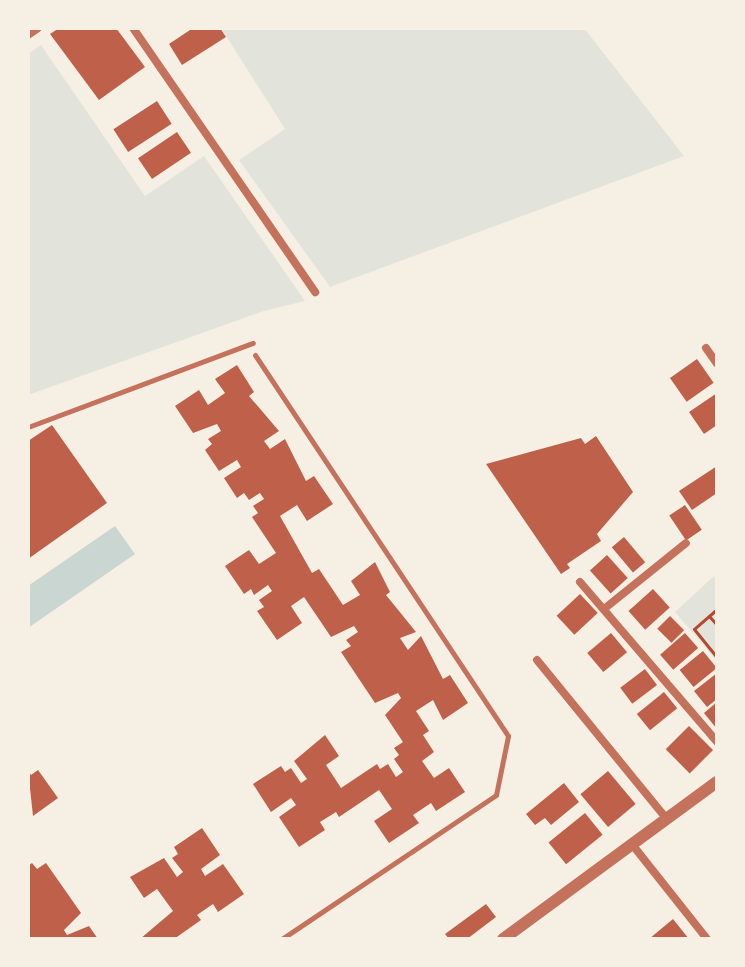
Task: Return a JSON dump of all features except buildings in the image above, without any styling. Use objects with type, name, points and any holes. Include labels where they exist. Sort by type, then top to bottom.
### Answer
[{"type":"street","points":[[28,35],[38,28]]},
{"type":"street","points":[[133,28],[315,292]]},
{"type":"street","points":[[706,348],[717,364]]},
{"type":"street","points":[[604,609],[686,543]]},
{"type":"street","points":[[580,582],[717,742]]},
{"type":"street","points":[[537,660],[665,817]]},
{"type":"street","points":[[503,939],[665,817],[717,782]]},
{"type":"street","points":[[631,843],[707,939]]},
{"type":"lane","points":[[28,427],[143,380],[253,343]]},
{"type":"lane","points":[[255,355],[508,736],[496,795],[282,939]]},
{"type":"path","points":[[717,609],[694,629],[717,657]]},
{"type":"path","points":[[709,616],[717,625]]},
{"type":"path","points":[[711,650],[717,646]]},
{"type":"shaded area","points":[[221,28],[584,28],[684,156],[330,287],[239,160],[285,129]]},
{"type":"shaded area","points":[[41,45],[145,196],[204,156],[305,301],[264,311],[28,395],[28,54]]},
{"type":"shaded area","points":[[115,526],[135,554],[28,628],[28,586]]},
{"type":"shaded area","points":[[714,576],[717,580],[717,661],[675,612]]}]
